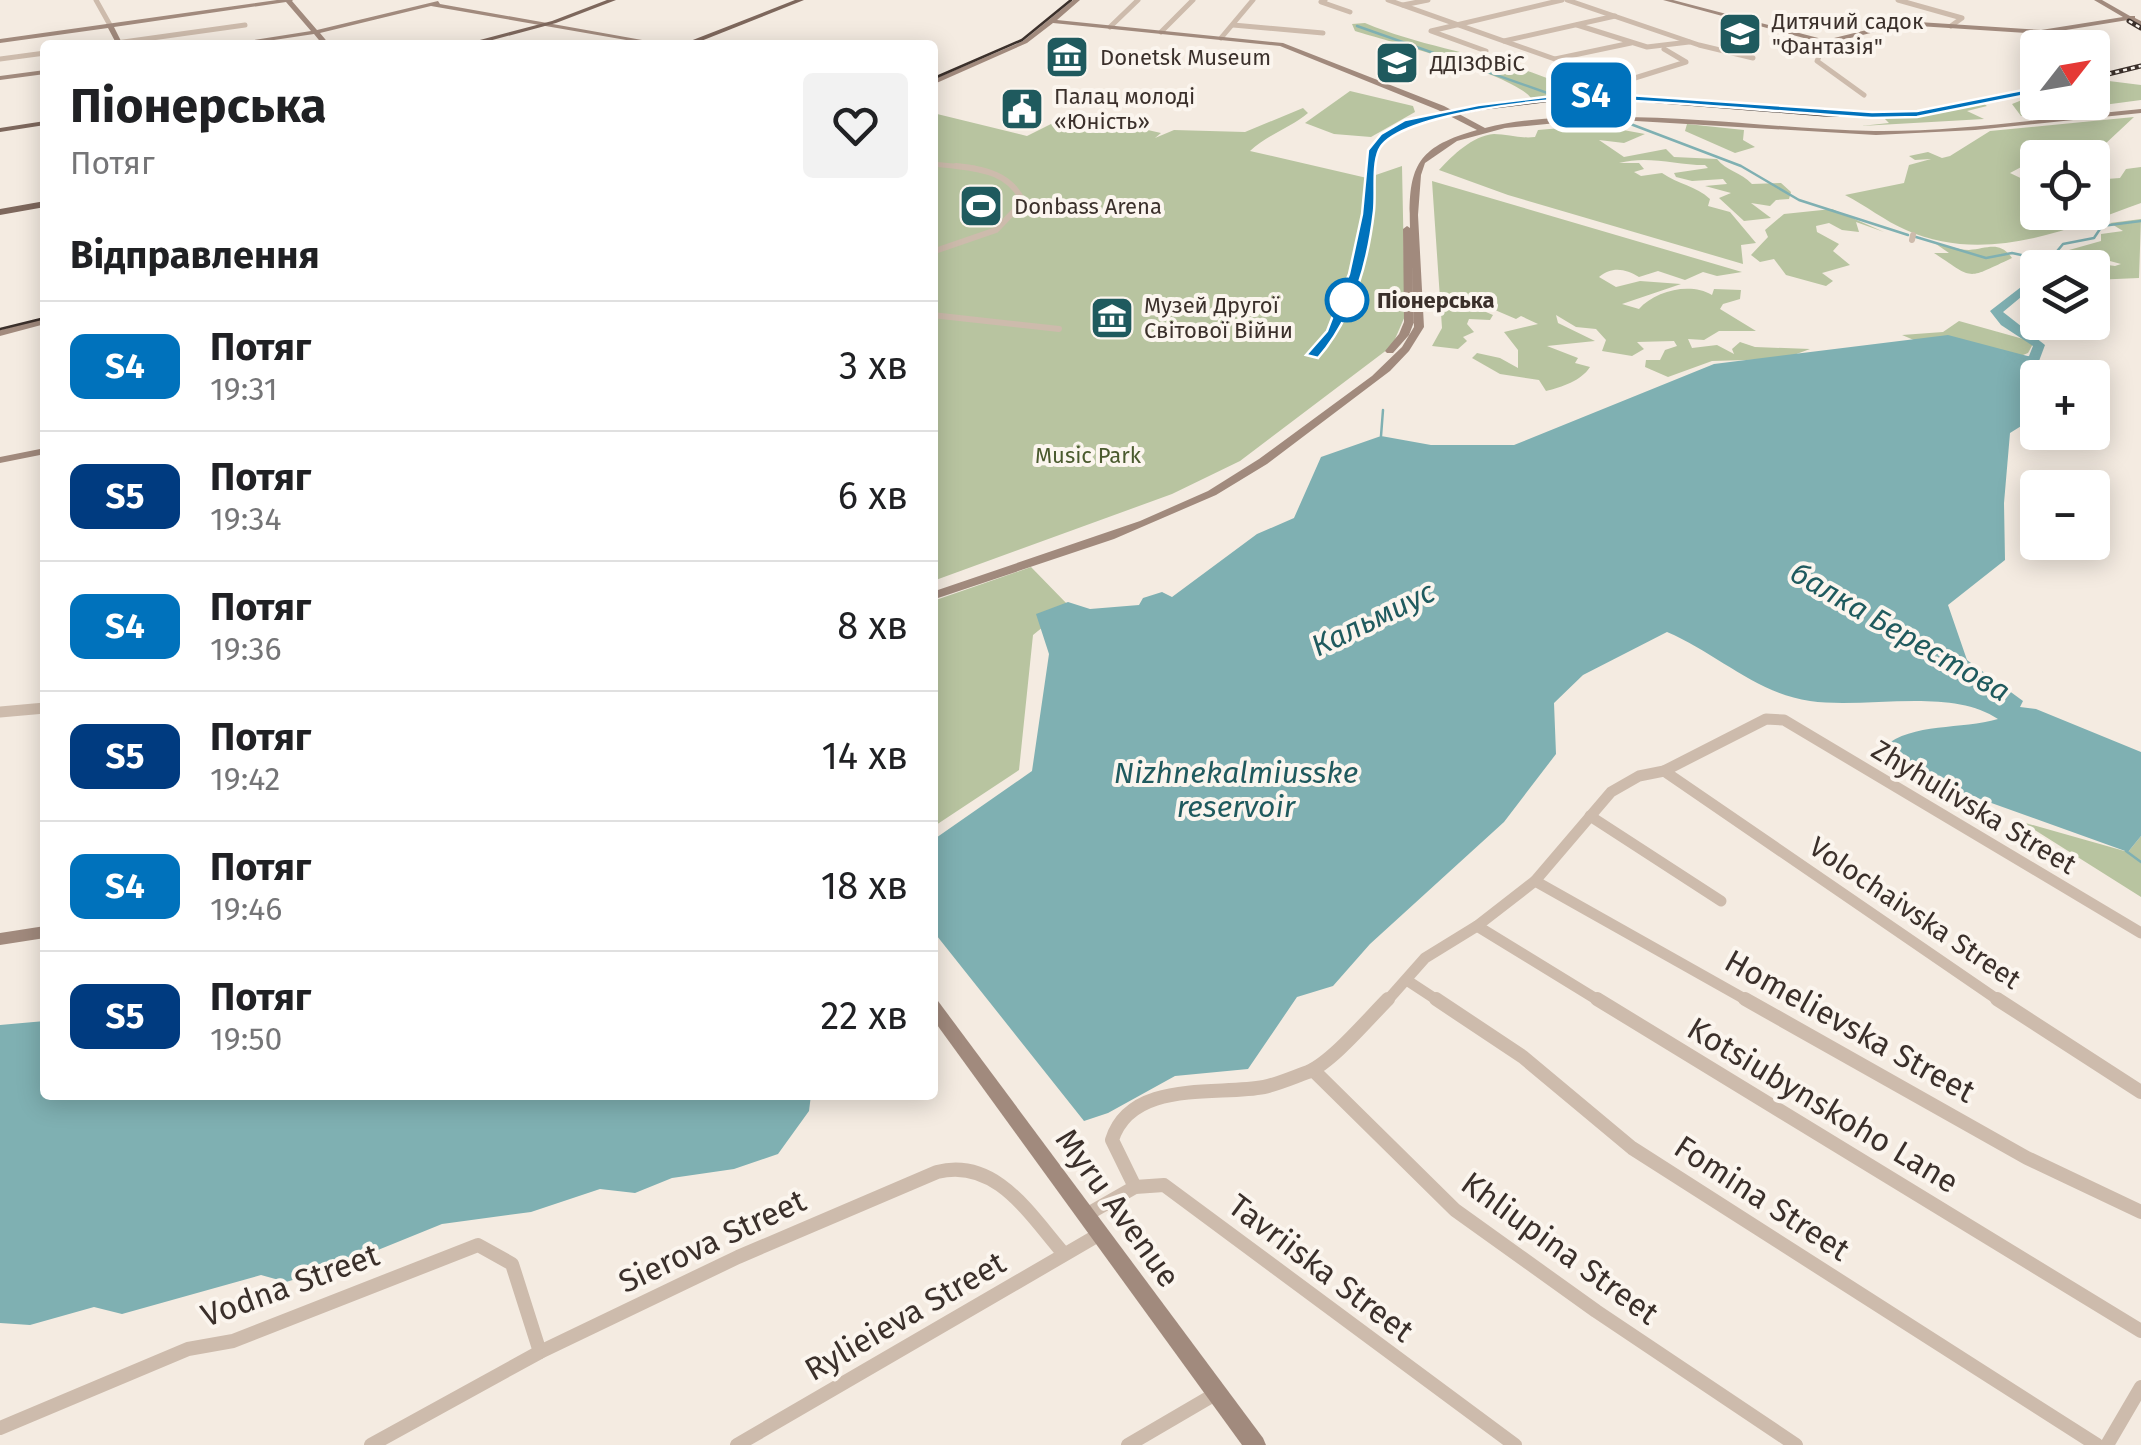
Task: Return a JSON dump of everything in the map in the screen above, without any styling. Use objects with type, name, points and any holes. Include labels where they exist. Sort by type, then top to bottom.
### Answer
[{"type":"main road","points":[[0,40],[288,0]]},
{"type":"main road","points":[[261,40],[316,32],[448,0]]},
{"type":"main road","points":[[485,40],[547,24],[613,0]]},
{"type":"main road","points":[[697,40],[800,0]]},
{"type":"main road","points":[[938,80],[1025,42],[1077,0]]},
{"type":"main road","points":[[1666,0],[1826,42],[1903,23],[2040,32],[2135,20]]},
{"type":"main road","points":[[2100,0],[2135,20]]},
{"type":"main road","points":[[433,5],[638,40]]},
{"type":"main road","points":[[1052,21],[1281,44],[1486,129]]},
{"type":"main road","points":[[110,25],[118,40]]},
{"type":"main road","points":[[0,78],[40,73]]},
{"type":"main road","points":[[1533,123],[1640,117],[1877,133],[2141,109]]},
{"type":"main road","points":[[938,594],[1213,493],[1349,396],[1403,352],[1415,337],[1421,310],[1415,176],[1422,162],[1441,147],[1486,129],[1622,114],[1866,130],[2141,109]]},
{"type":"main road","points":[[0,130],[40,123]]},
{"type":"main road","points":[[0,209],[40,202]]},
{"type":"main road","points":[[0,333],[40,322]]},
{"type":"main road","points":[[0,460],[40,451]]},
{"type":"main road","points":[[938,586],[1042,554]]},
{"type":"main road","points":[[0,938],[40,933]]},
{"type":"main road","name":"Myru Avenue","points":[[938,1013],[1256,1445]]},
{"type":"street","points":[[96,0],[110,25]]},
{"type":"street","points":[[288,0],[323,40]]},
{"type":"street","points":[[1110,26],[1138,0]]},
{"type":"street","points":[[1161,32],[1193,0]]},
{"type":"street","points":[[1221,38],[1253,0]]},
{"type":"street","points":[[1325,0],[1321,2],[1350,12]]},
{"type":"street","points":[[1388,0],[1628,85],[1610,93]]},
{"type":"street","points":[[1402,5],[1428,0]]},
{"type":"street","points":[[1486,51],[1432,32],[1564,0],[1689,42],[1753,58]]},
{"type":"street","points":[[1898,0],[1962,18],[1950,26]]},
{"type":"street","points":[[1504,42],[1616,16]]},
{"type":"street","points":[[145,40],[245,24]]},
{"type":"street","points":[[1576,24],[1632,43],[1664,48],[1689,42]]},
{"type":"street","points":[[1232,25],[1323,33]]},
{"type":"street","points":[[1826,42],[1817,61],[1864,96]]},
{"type":"street","points":[[1554,60],[1632,43]]},
{"type":"street","points":[[1622,82],[1686,62],[1664,48]]},
{"type":"street","points":[[0,59],[40,54]]},
{"type":"street","points":[[938,165],[1004,178],[1018,189],[1022,202],[1014,216],[986,235],[938,250]]},
{"type":"street","points":[[938,317],[1059,329]]},
{"type":"street","points":[[0,712],[40,708]]},
{"type":"street","name":"Zhyhulivska Street","points":[[1664,771],[1753,723],[1784,720],[2141,933]]},
{"type":"street","points":[[1086,1214],[1134,1187],[1112,1140],[1116,1127],[1143,1106],[1204,1088],[1264,1087],[1314,1070],[1408,981],[1425,958],[1477,926],[1535,881],[1620,786],[1639,776],[1664,771]]},
{"type":"street","name":"Volochaivska Street","points":[[1664,771],[2055,1040],[2141,1092]]},
{"type":"street","points":[[1590,816],[1721,901]]},
{"type":"street","name":"Homelievska Street","points":[[1535,881],[2028,1158],[2141,1212]]},
{"type":"street","name":"Kotsiubynskoho Lane","points":[[1477,926],[2141,1330]]},
{"type":"street","name":"Fomina Street","points":[[1408,981],[1523,1057],[1632,1148],[2098,1445]]},
{"type":"street","name":"Khliupina Street","points":[[1314,1070],[1455,1210],[1596,1311],[1796,1445]]},
{"type":"street","name":"Sierova Street","points":[[371,1445],[540,1352],[738,1257],[925,1174],[948,1168],[970,1169],[1007,1192],[1064,1254]]},
{"type":"street","name":"Tavriiska Street","points":[[1134,1187],[1164,1185],[1515,1445]]},
{"type":"street","name":"Rylieieva Street","points":[[737,1445],[1100,1234]]},
{"type":"street","name":"Vodna Street","points":[[0,1428],[188,1348],[233,1341],[478,1245],[512,1264],[540,1352]]},
{"type":"street","points":[[2107,1445],[2141,1387]]},
{"type":"street","points":[[1128,1445],[1217,1393]]},
{"type":"green space","points":[[1365,23],[1556,82],[1549,88],[1570,88],[1587,95],[1531,98],[1501,79],[1355,31],[1352,24]]},
{"type":"green space","points":[[2110,81],[2141,85],[2141,100],[2110,104]]},
{"type":"green space","points":[[1350,91],[1413,106],[1415,112],[1371,137],[1334,134],[1305,123]]},
{"type":"green space","points":[[1983,103],[1987,106],[1967,111],[1984,119],[1861,126],[1889,123],[1882,116]]},
{"type":"green space","name":"Music Park","points":[[1303,108],[1308,113],[1250,151],[1367,178],[1402,166],[1405,316],[1392,346],[1240,461],[1172,494],[938,579],[938,114],[1027,136],[1073,113],[1161,133],[1155,138],[1174,130],[1245,132]]},
{"type":"green space","points":[[2134,117],[2109,140],[2020,140],[2020,168],[2010,173],[2020,178],[2020,230],[2065,230],[2055,233],[1996,244],[1936,240],[1906,230],[1845,195],[1904,183],[1909,165],[1931,159],[1915,160],[1909,156],[1928,152],[1942,158],[1950,156],[1990,131]]},
{"type":"green space","points":[[1687,124],[1744,130],[1743,140],[1755,147],[1735,153],[1685,131]]},
{"type":"green space","points":[[1596,125],[1645,134],[1624,143],[1599,140],[1624,157],[1666,149],[1674,157],[1717,159],[1752,184],[1781,183],[1791,192],[1789,199],[1776,200],[1770,206],[1751,203],[1771,218],[1744,221],[1719,198],[1731,193],[1705,186],[1727,184],[1723,179],[1692,181],[1674,173],[1708,168],[1705,165],[1651,160],[1619,163],[1639,163],[1644,169],[1634,172],[1641,176],[1662,173],[1705,195],[1710,199],[1708,206],[1730,212],[1756,243],[1741,245],[1743,264],[1508,195],[1439,170],[1478,138],[1494,134],[1535,137],[1538,130]]},
{"type":"green space","points":[[2141,167],[2141,203],[2110,214],[2110,179],[2120,178],[2126,169]]},
{"type":"green space","points":[[1432,181],[1742,272],[1717,276],[1703,272],[1685,280],[1658,271],[1639,277],[1619,270],[1599,277],[1616,287],[1640,281],[1681,284],[1622,304],[1639,309],[1654,297],[1673,290],[1694,289],[1712,295],[1714,289],[1741,290],[1740,299],[1723,304],[1720,309],[1756,331],[1719,331],[1704,340],[1688,339],[1692,348],[1717,345],[1734,354],[1732,349],[1740,342],[1755,347],[1810,349],[1783,359],[1712,361],[1668,377],[1645,367],[1646,360],[1660,360],[1665,350],[1677,346],[1674,341],[1637,342],[1644,349],[1632,356],[1602,351],[1606,340],[1596,329],[1576,327],[1556,315],[1558,323],[1595,341],[1547,346],[1590,367],[1576,380],[1546,391],[1539,380],[1500,374],[1472,358],[1477,353],[1500,358],[1518,368],[1518,350],[1504,332],[1538,324],[1521,316],[1516,319],[1488,307],[1479,309],[1493,315],[1490,320],[1469,319],[1467,324],[1474,332],[1463,337],[1467,341],[1458,349],[1432,346],[1442,328]]},
{"type":"green space","points":[[1832,209],[1884,232],[1856,222],[1859,232],[1829,223],[1816,226],[1817,232],[1839,244],[1833,251],[1850,265],[1822,273],[1833,281],[1826,286],[1786,275],[1774,259],[1760,262],[1751,255],[1768,237],[1765,230],[1784,214]]},
{"type":"green space","points":[[2141,219],[2139,278],[2110,279],[2110,265],[2121,264],[2110,261],[2110,250],[2069,250],[2101,241],[2101,234],[2123,231],[2110,223]]},
{"type":"green space","points":[[1936,244],[1965,250],[1997,247],[2012,258],[1971,274],[1934,253],[1949,253]]},
{"type":"green space","points":[[1959,321],[2034,342],[2028,353],[2018,357],[1921,343],[1902,335],[1943,332]]},
{"type":"green space","points":[[1031,567],[1069,606],[1033,635],[1019,770],[938,824],[938,599]]},
{"type":"green space","points":[[2022,822],[2128,852],[2141,836],[2141,897]]},
{"type":"water","name":"Nizhnekalmiusske reservoir","points":[[1948,335],[2038,360],[2020,360],[2020,427],[2010,433],[2004,503],[2005,560],[1948,605],[1967,660],[2023,701],[2020,707],[2036,709],[2141,752],[2141,836],[2128,852],[1930,781],[1884,747],[1923,730],[1998,719],[1979,709],[1933,701],[1833,703],[1790,697],[1667,632],[1583,675],[1554,703],[1556,754],[1504,822],[1370,944],[1333,986],[1297,997],[1248,1069],[1175,1076],[1108,1113],[1084,1121],[938,937],[938,837],[1032,771],[1049,654],[1036,614],[1068,602],[1090,609],[1139,605],[1143,598],[1162,592],[1172,597],[1257,534],[1294,518],[1321,457],[1381,436],[1431,445],[1514,445],[1714,364]]},
{"type":"water","points":[[40,1021],[40,1100],[810,1100],[809,1111],[778,1154],[734,1169],[672,1178],[635,1193],[600,1189],[531,1212],[442,1224],[336,1267],[286,1282],[261,1275],[122,1314],[94,1307],[30,1325],[0,1323],[0,1025]]},
{"type":"waterway","points":[[1357,26],[1553,95]]},
{"type":"waterway","points":[[1566,101],[1612,118]]},
{"type":"waterway","points":[[1620,120],[1741,166],[1799,200],[1908,235]]},
{"type":"waterway","points":[[1916,237],[1986,258],[2012,253],[2049,261],[2063,244],[2094,238],[2102,226],[2141,221]]},
{"type":"waterway","points":[[2020,292],[1996,311],[2020,331]]},
{"type":"waterway","points":[[2014,366],[2035,358],[2039,345],[2033,340]]},
{"type":"waterway","points":[[1381,436],[1383,410]]},
{"type":"waterway","name":"балка Берестова","points":[[2126,851],[2141,862]]},
{"type":"tram line","points":[[938,76],[1022,40],[1071,0]]},
{"type":"tram line","points":[[0,329],[40,319]]},
{"type":"railway","points":[[2129,21],[2141,28]]},
{"type":"railway","points":[[2110,74],[2141,66]]},
{"type":"railway","points":[[1314,355],[1334,332],[1356,274],[1366,228],[1374,150],[1384,137],[1409,122],[1478,108],[1585,95],[1824,114],[1893,115],[1936,111],[2020,94]]},
{"type":"train","name":"S4","points":[[1314,355],[1334,332],[1356,274],[1366,228],[1374,150],[1384,137],[1409,122],[1478,108],[1585,95],[1872,115],[1917,114],[2020,94]]},
{"type":"place","name":"Дитячий садок \"Фантазія\"","points":[[1740,34]]},
{"type":"place","name":"Donetsk Museum","points":[[1067,57]]},
{"type":"place","name":"ДДІЗФВіС","points":[[1397,63]]},
{"type":"place","name":"Палац молоді «Юність»","points":[[1022,109]]},
{"type":"place","name":"Donbass Arena","points":[[981,206]]},
{"type":"place","name":"Піонерська","points":[[1347,300]]},
{"type":"place","name":"Музей Другої Світової Війни","points":[[1112,318]]},
{"type":"water label","name":"Кальмиус","points":[[1373,619]]}]
